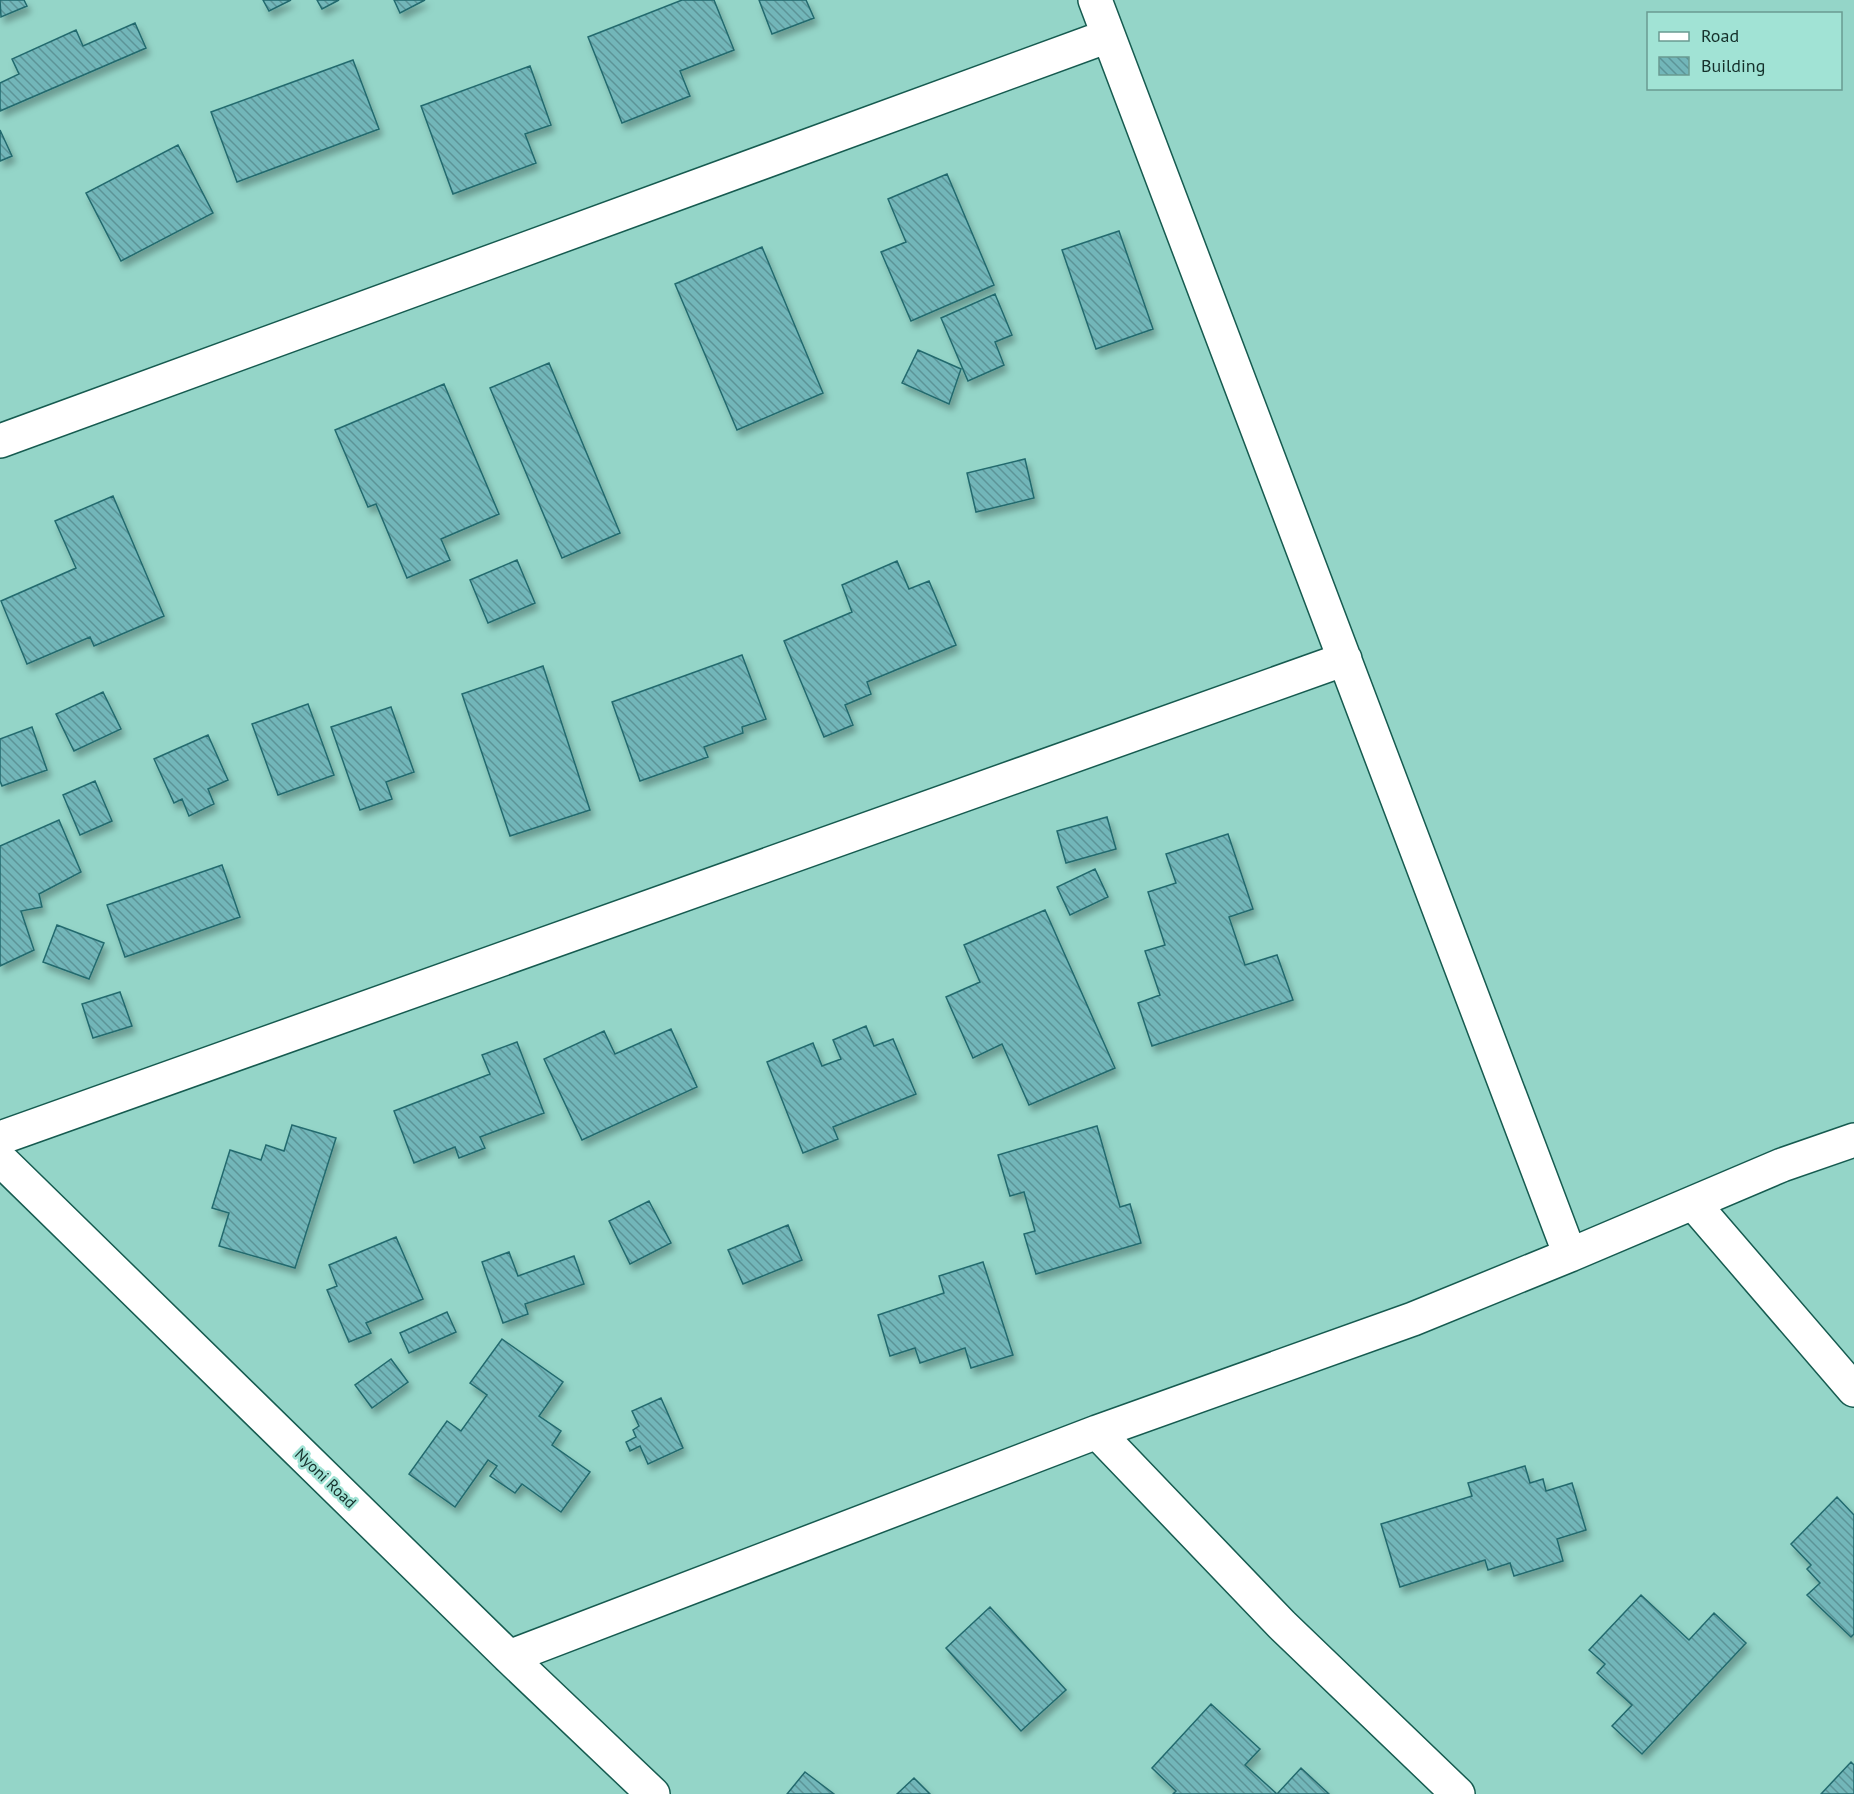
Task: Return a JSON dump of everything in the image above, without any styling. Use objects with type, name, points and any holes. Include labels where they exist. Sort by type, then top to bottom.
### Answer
[{"type":"street","points":[[1095,0],[1570,1255]]},
{"type":"street","points":[[0,441],[1108,36]]},
{"type":"street","points":[[0,1138],[1345,658]]},
{"type":"street","points":[[509,1657],[1097,1431],[1413,1319],[1782,1165],[1854,1140]]},
{"type":"street","name":"Nyoni Road","points":[[0,1159],[509,1657],[653,1794]]},
{"type":"street","points":[[1693,1203],[1854,1390]]},
{"type":"street","points":[[1097,1431],[1282,1625],[1458,1794]]},
{"type":"building","points":[[0,0],[24,0],[27,6],[1,17]]},
{"type":"building","points":[[263,0],[291,0],[269,11]]},
{"type":"building","points":[[317,0],[339,0],[322,9]]},
{"type":"building","points":[[394,0],[425,0],[400,13]]},
{"type":"building","points":[[682,0],[714,0],[734,50],[680,71],[690,96],[622,123],[588,37]]},
{"type":"building","points":[[759,0],[806,0],[814,18],[772,34]]},
{"type":"building","points":[[135,23],[146,48],[0,111],[0,83],[19,74],[12,59],[76,30],[83,46]]},
{"type":"building","points":[[353,60],[379,129],[237,182],[211,112]]},
{"type":"building","points":[[530,66],[551,125],[525,134],[536,163],[453,194],[421,106]]},
{"type":"building","points":[[0,130],[12,156],[0,161]]},
{"type":"building","points":[[178,145],[213,213],[121,261],[86,193]]},
{"type":"building","points":[[947,174],[994,285],[911,321],[881,252],[906,242],[888,199]]},
{"type":"building","points":[[1119,231],[1153,329],[1096,349],[1062,250]]},
{"type":"building","points":[[762,247],[823,393],[737,430],[675,284]]},
{"type":"building","points":[[995,294],[1012,335],[995,342],[1004,365],[968,381],[941,318]]},
{"type":"building","points":[[918,350],[961,369],[949,404],[902,383]]},
{"type":"building","points":[[549,363],[620,533],[562,558],[490,388]]},
{"type":"building","points":[[444,384],[499,514],[441,539],[450,560],[407,578],[376,504],[368,507],[335,430]]},
{"type":"building","points":[[1025,459],[1034,498],[976,512],[967,473]]},
{"type":"building","points":[[113,496],[164,616],[94,646],[90,637],[27,664],[1,601],[76,568],[55,521]]},
{"type":"building","points":[[517,560],[535,603],[488,623],[470,580]]},
{"type":"building","points":[[897,561],[909,589],[929,581],[956,645],[867,682],[871,694],[845,705],[853,725],[824,737],[784,641],[852,612],[842,585]]},
{"type":"building","points":[[742,655],[766,719],[742,727],[743,733],[704,747],[708,757],[640,781],[612,702]]},
{"type":"building","points":[[543,666],[590,810],[510,836],[462,694]]},
{"type":"building","points":[[103,692],[121,729],[74,751],[56,714]]},
{"type":"building","points":[[308,704],[334,775],[278,795],[252,724]]},
{"type":"building","points":[[391,707],[414,772],[386,782],[392,799],[360,810],[331,727]]},
{"type":"building","points":[[32,727],[47,770],[2,786],[0,739]]},
{"type":"building","points":[[208,735],[228,780],[208,789],[214,804],[189,816],[182,799],[174,803],[154,759]]},
{"type":"building","points":[[95,781],[112,821],[80,835],[63,795]]},
{"type":"building","points":[[1107,817],[1116,849],[1066,863],[1057,831]]},
{"type":"building","points":[[59,820],[81,872],[39,894],[42,907],[21,911],[34,950],[0,966],[0,846]]},
{"type":"building","points":[[1228,834],[1253,909],[1229,917],[1245,965],[1277,955],[1293,1000],[1152,1046],[1138,1003],[1160,995],[1145,951],[1165,945],[1148,892],[1176,883],[1166,854]]},
{"type":"building","points":[[222,865],[240,917],[125,957],[107,905]]},
{"type":"building","points":[[1095,869],[1108,897],[1070,915],[1057,887]]},
{"type":"building","points":[[1045,910],[1115,1068],[1029,1105],[1002,1044],[973,1058],[946,997],[980,982],[964,945]]},
{"type":"building","points":[[57,925],[104,943],[89,979],[43,962]]},
{"type":"building","points":[[120,992],[132,1026],[93,1038],[82,1004]]},
{"type":"building","points":[[866,1026],[874,1046],[893,1039],[916,1094],[833,1127],[838,1139],[803,1153],[767,1062],[813,1043],[822,1066],[841,1059],[833,1040]]},
{"type":"building","points":[[671,1029],[697,1087],[582,1140],[544,1059],[604,1031],[615,1054]]},
{"type":"building","points":[[517,1042],[544,1113],[480,1137],[485,1148],[459,1158],[455,1147],[414,1163],[394,1111],[490,1074],[482,1055]]},
{"type":"building","points":[[292,1125],[336,1138],[295,1268],[219,1246],[229,1213],[212,1208],[230,1150],[261,1160],[266,1145],[284,1151]]},
{"type":"building","points":[[1097,1126],[1120,1207],[1130,1204],[1141,1243],[1036,1274],[1024,1234],[1035,1231],[1024,1192],[1010,1196],[998,1155]]},
{"type":"building","points":[[649,1201],[671,1243],[630,1264],[609,1221]]},
{"type":"building","points":[[788,1225],[802,1260],[743,1284],[728,1250]]},
{"type":"building","points":[[396,1237],[423,1299],[366,1323],[371,1333],[349,1342],[327,1290],[337,1286],[329,1265]]},
{"type":"building","points":[[509,1252],[518,1276],[574,1256],[584,1284],[525,1304],[528,1314],[503,1323],[482,1262]]},
{"type":"building","points":[[983,1262],[1013,1355],[971,1368],[965,1348],[920,1363],[915,1348],[890,1356],[878,1315],[944,1293],[939,1276]]},
{"type":"building","points":[[447,1312],[456,1332],[409,1353],[400,1333]]},
{"type":"building","points":[[502,1339],[563,1382],[539,1416],[561,1431],[552,1445],[590,1472],[561,1512],[522,1484],[515,1493],[490,1476],[497,1466],[488,1460],[455,1507],[409,1474],[447,1421],[461,1431],[487,1395],[470,1383]]},
{"type":"building","points":[[391,1359],[408,1382],[372,1408],[355,1385]]},
{"type":"building","points":[[661,1398],[683,1448],[648,1464],[640,1446],[630,1451],[626,1442],[636,1437],[633,1430],[639,1426],[632,1411]]},
{"type":"building","points":[[1525,1466],[1530,1483],[1543,1479],[1546,1491],[1572,1483],[1586,1530],[1557,1539],[1563,1561],[1514,1576],[1510,1563],[1488,1570],[1485,1560],[1400,1587],[1381,1524],[1472,1496],[1468,1483]]},
{"type":"building","points":[[1837,1497],[1854,1515],[1854,1634],[1851,1637],[1807,1595],[1820,1583],[1807,1569],[1811,1565],[1791,1544]]},
{"type":"building","points":[[1641,1595],[1689,1640],[1714,1613],[1746,1643],[1642,1754],[1612,1726],[1632,1705],[1597,1673],[1605,1664],[1589,1650]]},
{"type":"building","points":[[990,1607],[1066,1690],[1021,1731],[946,1648]]},
{"type":"building","points":[[1211,1704],[1260,1749],[1245,1765],[1277,1794],[1173,1794],[1176,1791],[1152,1768]]},
{"type":"building","points":[[1851,1762],[1854,1765],[1854,1794],[1821,1794]]},
{"type":"building","points":[[1301,1768],[1329,1794],[1277,1794]]},
{"type":"building","points":[[805,1772],[834,1794],[787,1794]]},
{"type":"building","points":[[914,1778],[930,1794],[897,1794]]}]
